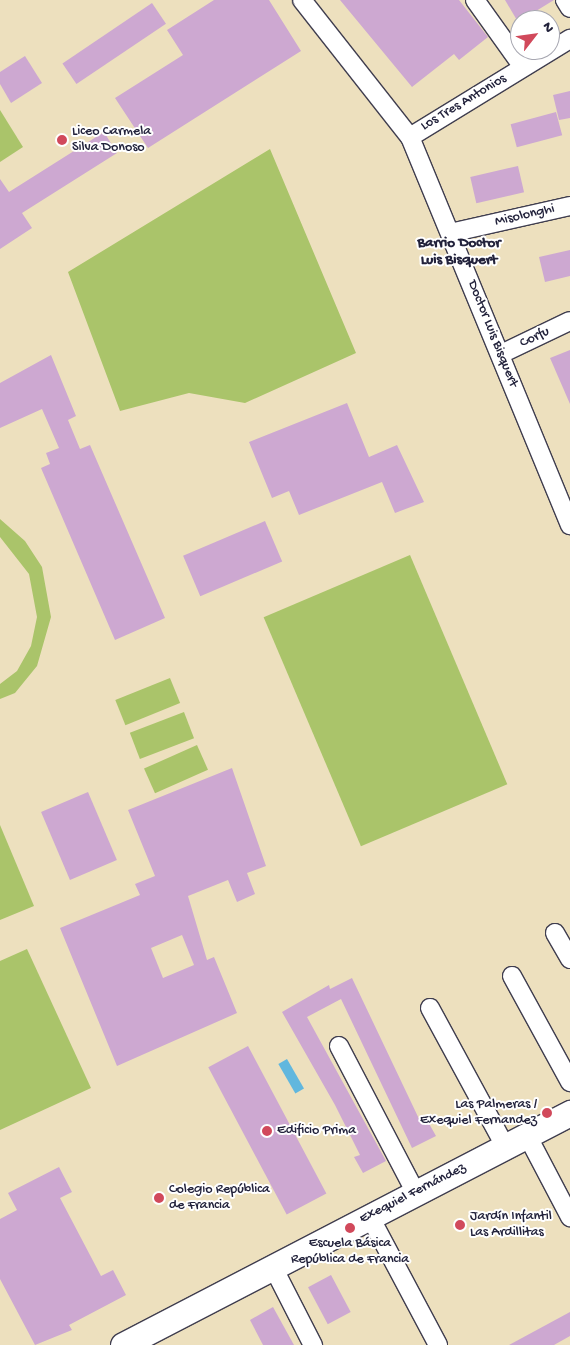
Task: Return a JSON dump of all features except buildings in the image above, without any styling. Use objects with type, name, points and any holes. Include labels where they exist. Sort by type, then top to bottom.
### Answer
[{"type":"street","name":"Doctor Luis Bisquert","points":[[302,0],[410,137],[570,525]]},
{"type":"street","points":[[475,0],[523,67]]},
{"type":"street","points":[[565,0],[570,8]]},
{"type":"street","name":"Los Tres Antonios","points":[[410,137],[570,39]]},
{"type":"street","name":"Misolonghi","points":[[450,233],[570,206]]},
{"type":"street","name":"Corfu","points":[[501,354],[570,321]]},
{"type":"street","points":[[555,932],[570,959]]},
{"type":"street","points":[[512,976],[570,1082]]},
{"type":"street","points":[[430,1008],[505,1146]]},
{"type":"street","points":[[339,1046],[416,1193]]},
{"type":"street","name":"Exequiel Fernández","points":[[123,1345],[570,1113]]},
{"type":"street","points":[[527,1135],[570,1216]]},
{"type":"street","points":[[370,1217],[438,1345]]},
{"type":"street","points":[[273,1267],[313,1345]]},
{"type":"green space","points":[[0,110],[23,147],[0,162]]},
{"type":"green space","points":[[270,149],[356,353],[245,403],[189,393],[120,411],[68,272]]},
{"type":"green space","points":[[0,519],[25,541],[42,567],[51,617],[37,666],[15,693],[0,699],[0,684],[17,671],[31,646],[37,617],[29,574],[0,537]]},
{"type":"green space","points":[[410,555],[507,784],[361,846],[264,617]]},
{"type":"green space","points":[[170,678],[180,703],[125,725],[115,700]]},
{"type":"green space","points":[[184,712],[194,738],[140,759],[130,733]]},
{"type":"green space","points":[[197,745],[208,770],[155,793],[144,769]]},
{"type":"green space","points":[[0,825],[34,906],[0,920]]},
{"type":"green space","points":[[27,949],[91,1088],[0,1130],[0,961]]},
{"type":"water","points":[[287,1059],[304,1088],[295,1093],[278,1064]]},
{"type":"place","name":"Liceo Carmela Silva Donoso","points":[[62,140]]},
{"type":"place","name":"Las Palmeras / Exequiel Fernandez","points":[[547,1113]]},
{"type":"place","name":"Edificio Prima","points":[[267,1131]]},
{"type":"place","name":"Colegio República de Francia","points":[[159,1198]]},
{"type":"place","name":"Jardín Infantil Las Ardillitas","points":[[460,1225]]},
{"type":"place","name":"Escuela Básica República de Francia","points":[[350,1228]]},
{"type":"district","name":"Barrio Doctor Luis Bisquert","points":[[459,252]]}]
